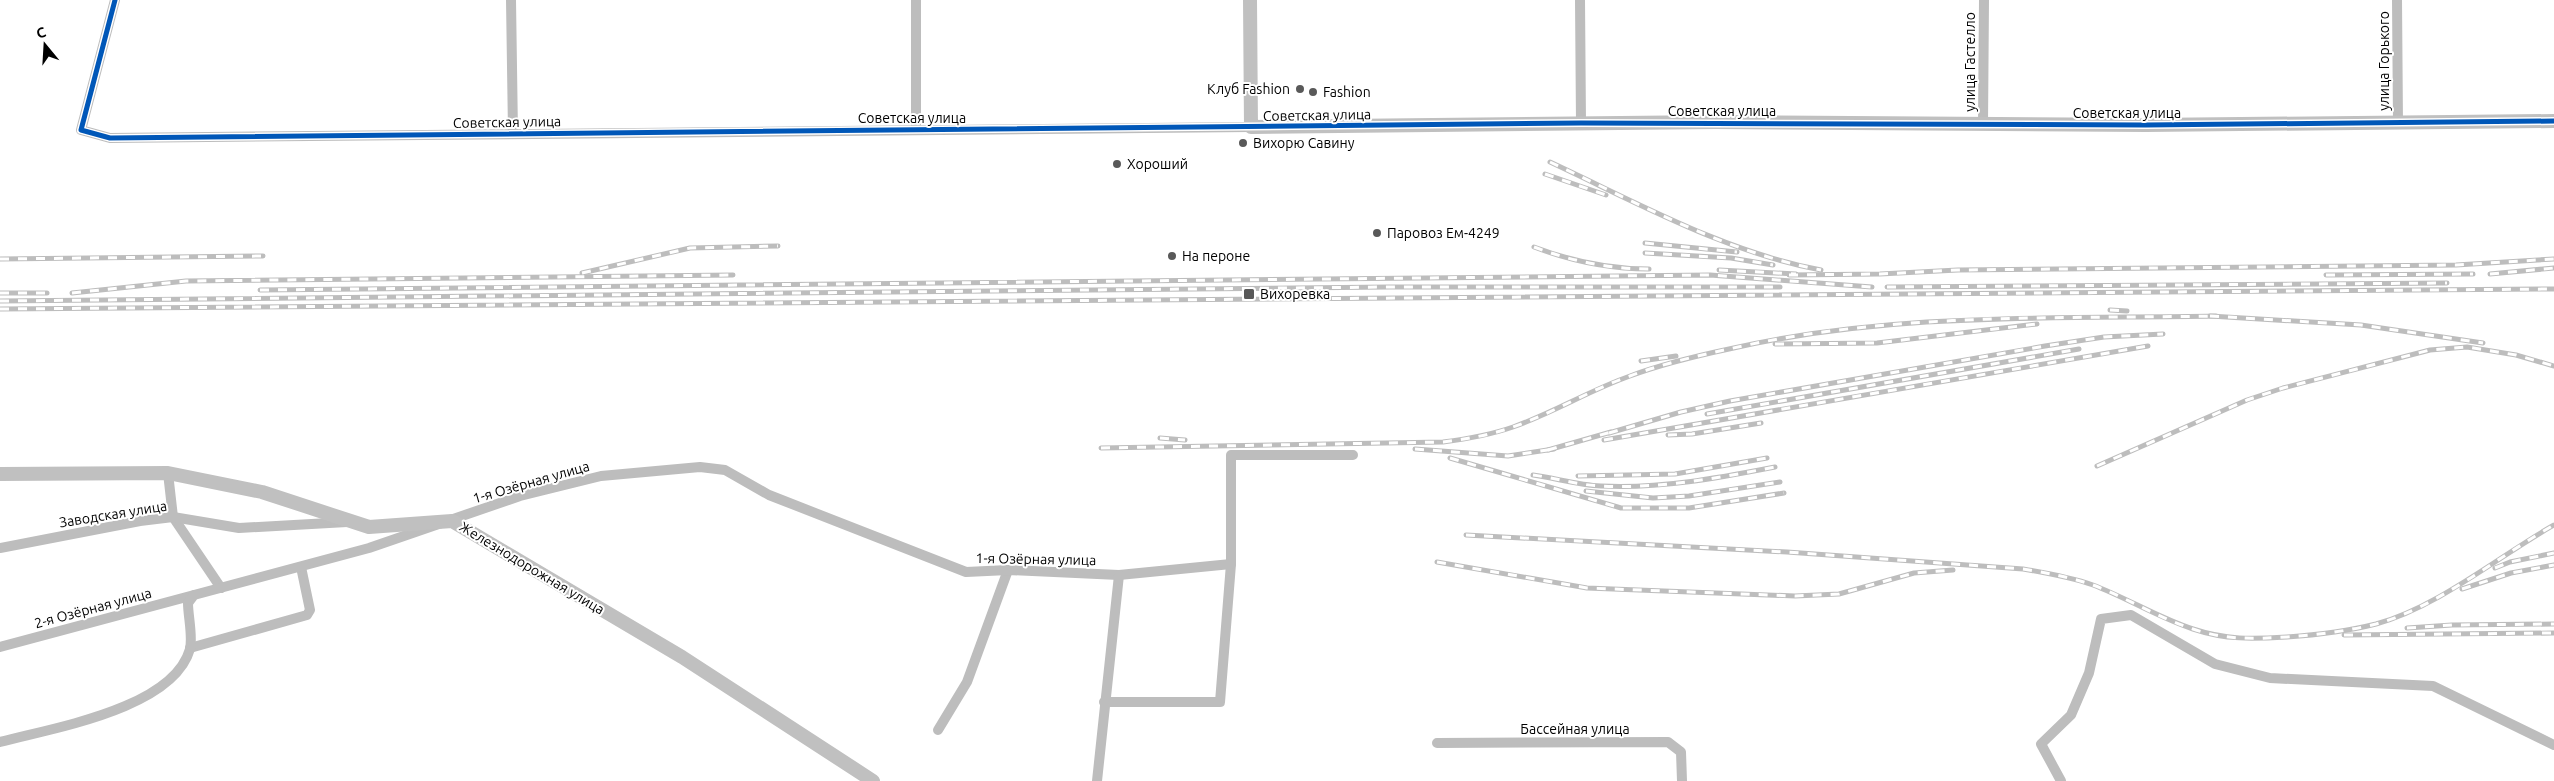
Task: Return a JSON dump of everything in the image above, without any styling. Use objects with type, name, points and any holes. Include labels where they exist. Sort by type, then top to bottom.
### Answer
[{"type":"street","name":"Советская улица","points":[[115,0],[81,130],[110,138],[1580,123],[1984,124],[2554,121]]},
{"type":"street","points":[[511,0],[513,133]]},
{"type":"street","points":[[916,0],[916,129]]},
{"type":"street","points":[[1250,0],[1252,127]]},
{"type":"street","points":[[1580,0],[1580,123]]},
{"type":"street","name":"улица Гастелло","points":[[1984,0],[1984,124]]},
{"type":"street","name":"улица Горького","points":[[2398,0],[2398,122]]},
{"type":"street","points":[[1104,702],[1220,702],[1231,564],[1231,455],[1352,455]]},
{"type":"street","name":"1-я Озёрная улица","points":[[194,595],[369,548],[520,496],[601,476],[700,467],[725,470],[769,495],[966,572],[1008,570],[1119,575],[1231,564]]},
{"type":"street","points":[[168,473],[173,517],[221,588]]},
{"type":"street","name":"Железнодорожная улица","points":[[0,474],[168,473],[262,492],[369,527],[452,520],[682,657],[873,781]]},
{"type":"street","name":"Заводская улица","points":[[0,548],[140,521],[173,517],[239,528],[350,522]]},
{"type":"street","points":[[190,648],[307,615],[310,610],[301,567]]},
{"type":"street","points":[[938,730],[967,682],[1008,570]]},
{"type":"street","points":[[1098,781],[1104,702],[1119,575]]},
{"type":"street","points":[[0,742],[120,710],[162,686],[181,668],[190,648],[188,603],[194,595]]},
{"type":"street","name":"2-я Озёрная улица","points":[[0,647],[194,595]]},
{"type":"street","points":[[2061,781],[2041,744],[2071,715],[2090,673],[2101,619],[2131,615],[2215,664],[2270,678],[2433,686],[2554,745]]},
{"type":"street","name":"Бассейная улица","points":[[1437,743],[1668,742],[1681,752],[1682,781]]},
{"type":"railway","points":[[1550,162],[1682,225],[1716,239],[1785,262],[1821,270]]},
{"type":"railway","points":[[1545,174],[1606,195]]},
{"type":"railway","points":[[1645,243],[1737,252]]},
{"type":"railway","points":[[582,273],[690,248],[778,246]]},
{"type":"railway","points":[[1534,247],[1590,263],[1619,268],[1649,269]]},
{"type":"railway","points":[[1645,253],[1731,258],[1773,265]]},
{"type":"railway","points":[[0,259],[263,256]]},
{"type":"railway","points":[[1789,275],[1880,274],[1958,270],[2456,265],[2554,259]]},
{"type":"railway","points":[[2490,274],[2554,268]]},
{"type":"railway","points":[[1719,270],[1796,274]]},
{"type":"railway","points":[[2326,275],[2473,274]]},
{"type":"railway","points":[[72,293],[186,281],[733,275]]},
{"type":"railway","points":[[260,290],[1710,275],[1872,287]]},
{"type":"railway","points":[[1887,287],[2447,283]]},
{"type":"railway","points":[[0,301],[1389,287],[1780,287]]},
{"type":"railway","points":[[0,309],[2554,289]]},
{"type":"railway","points":[[0,293],[47,293]]},
{"type":"railway","points":[[2110,310],[2127,311]]},
{"type":"railway","points":[[2210,316],[2361,325],[2483,343]]},
{"type":"railway","points":[[1101,448],[1443,442],[1513,427],[1600,388],[1654,368],[1704,354],[1789,337],[1911,323],[2033,318],[2216,316]]},
{"type":"railway","points":[[1775,344],[1877,343],[2037,324]]},
{"type":"railway","points":[[1609,433],[1681,412],[1730,401],[2045,346],[2104,337],[2163,334]]},
{"type":"railway","points":[[1604,440],[2148,346]]},
{"type":"railway","points":[[2097,466],[2247,400],[2283,388],[2430,350],[2467,347],[2516,355],[2554,366]]},
{"type":"railway","points":[[1707,414],[2079,349]]},
{"type":"railway","points":[[1641,361],[1676,356]]},
{"type":"railway","points":[[1668,435],[1692,434],[1761,423]]},
{"type":"railway","points":[[1548,450],[1611,432]]},
{"type":"railway","points":[[1160,438],[1185,440]]},
{"type":"railway","points":[[1415,449],[1508,456],[1554,449]]},
{"type":"railway","points":[[1450,458],[1621,508],[1689,508],[1784,493]]},
{"type":"railway","points":[[1578,476],[1675,474],[1767,458]]},
{"type":"railway","points":[[1533,475],[1592,485],[1645,486],[1710,479],[1775,467]]},
{"type":"railway","points":[[1586,491],[1653,498],[1689,496],[1780,482]]},
{"type":"railway","points":[[1466,535],[1787,552],[2023,569],[2067,577],[2093,585],[2168,619],[2205,633],[2251,638],[2287,637],[2354,629],[2399,616],[2422,606],[2468,580],[2554,525]]},
{"type":"railway","points":[[2495,568],[2510,562],[2554,553]]},
{"type":"railway","points":[[1437,562],[1587,588],[1795,596],[1839,594],[1914,573],[1953,570]]},
{"type":"railway","points":[[2462,589],[2511,573],[2554,565]]},
{"type":"railway","points":[[2407,628],[2452,625],[2554,624]]},
{"type":"railway","points":[[2344,635],[2554,633]]},
{"type":"cycle path","points":[[115,0],[81,130],[110,138],[1581,123],[2146,125],[2554,121]]},
{"type":"place","name":"Клуб Fashion","points":[[1300,89]]},
{"type":"place","name":"Fashion","points":[[1313,92]]},
{"type":"place","name":"Вихорю Савину","points":[[1243,143]]},
{"type":"place","name":"Хороший","points":[[1117,164]]},
{"type":"place","name":"Паровоз Ем-4249","points":[[1377,233]]},
{"type":"place","name":"На пероне","points":[[1172,256]]},
{"type":"place","name":"Вихоревка","points":[[1249,294]]}]
